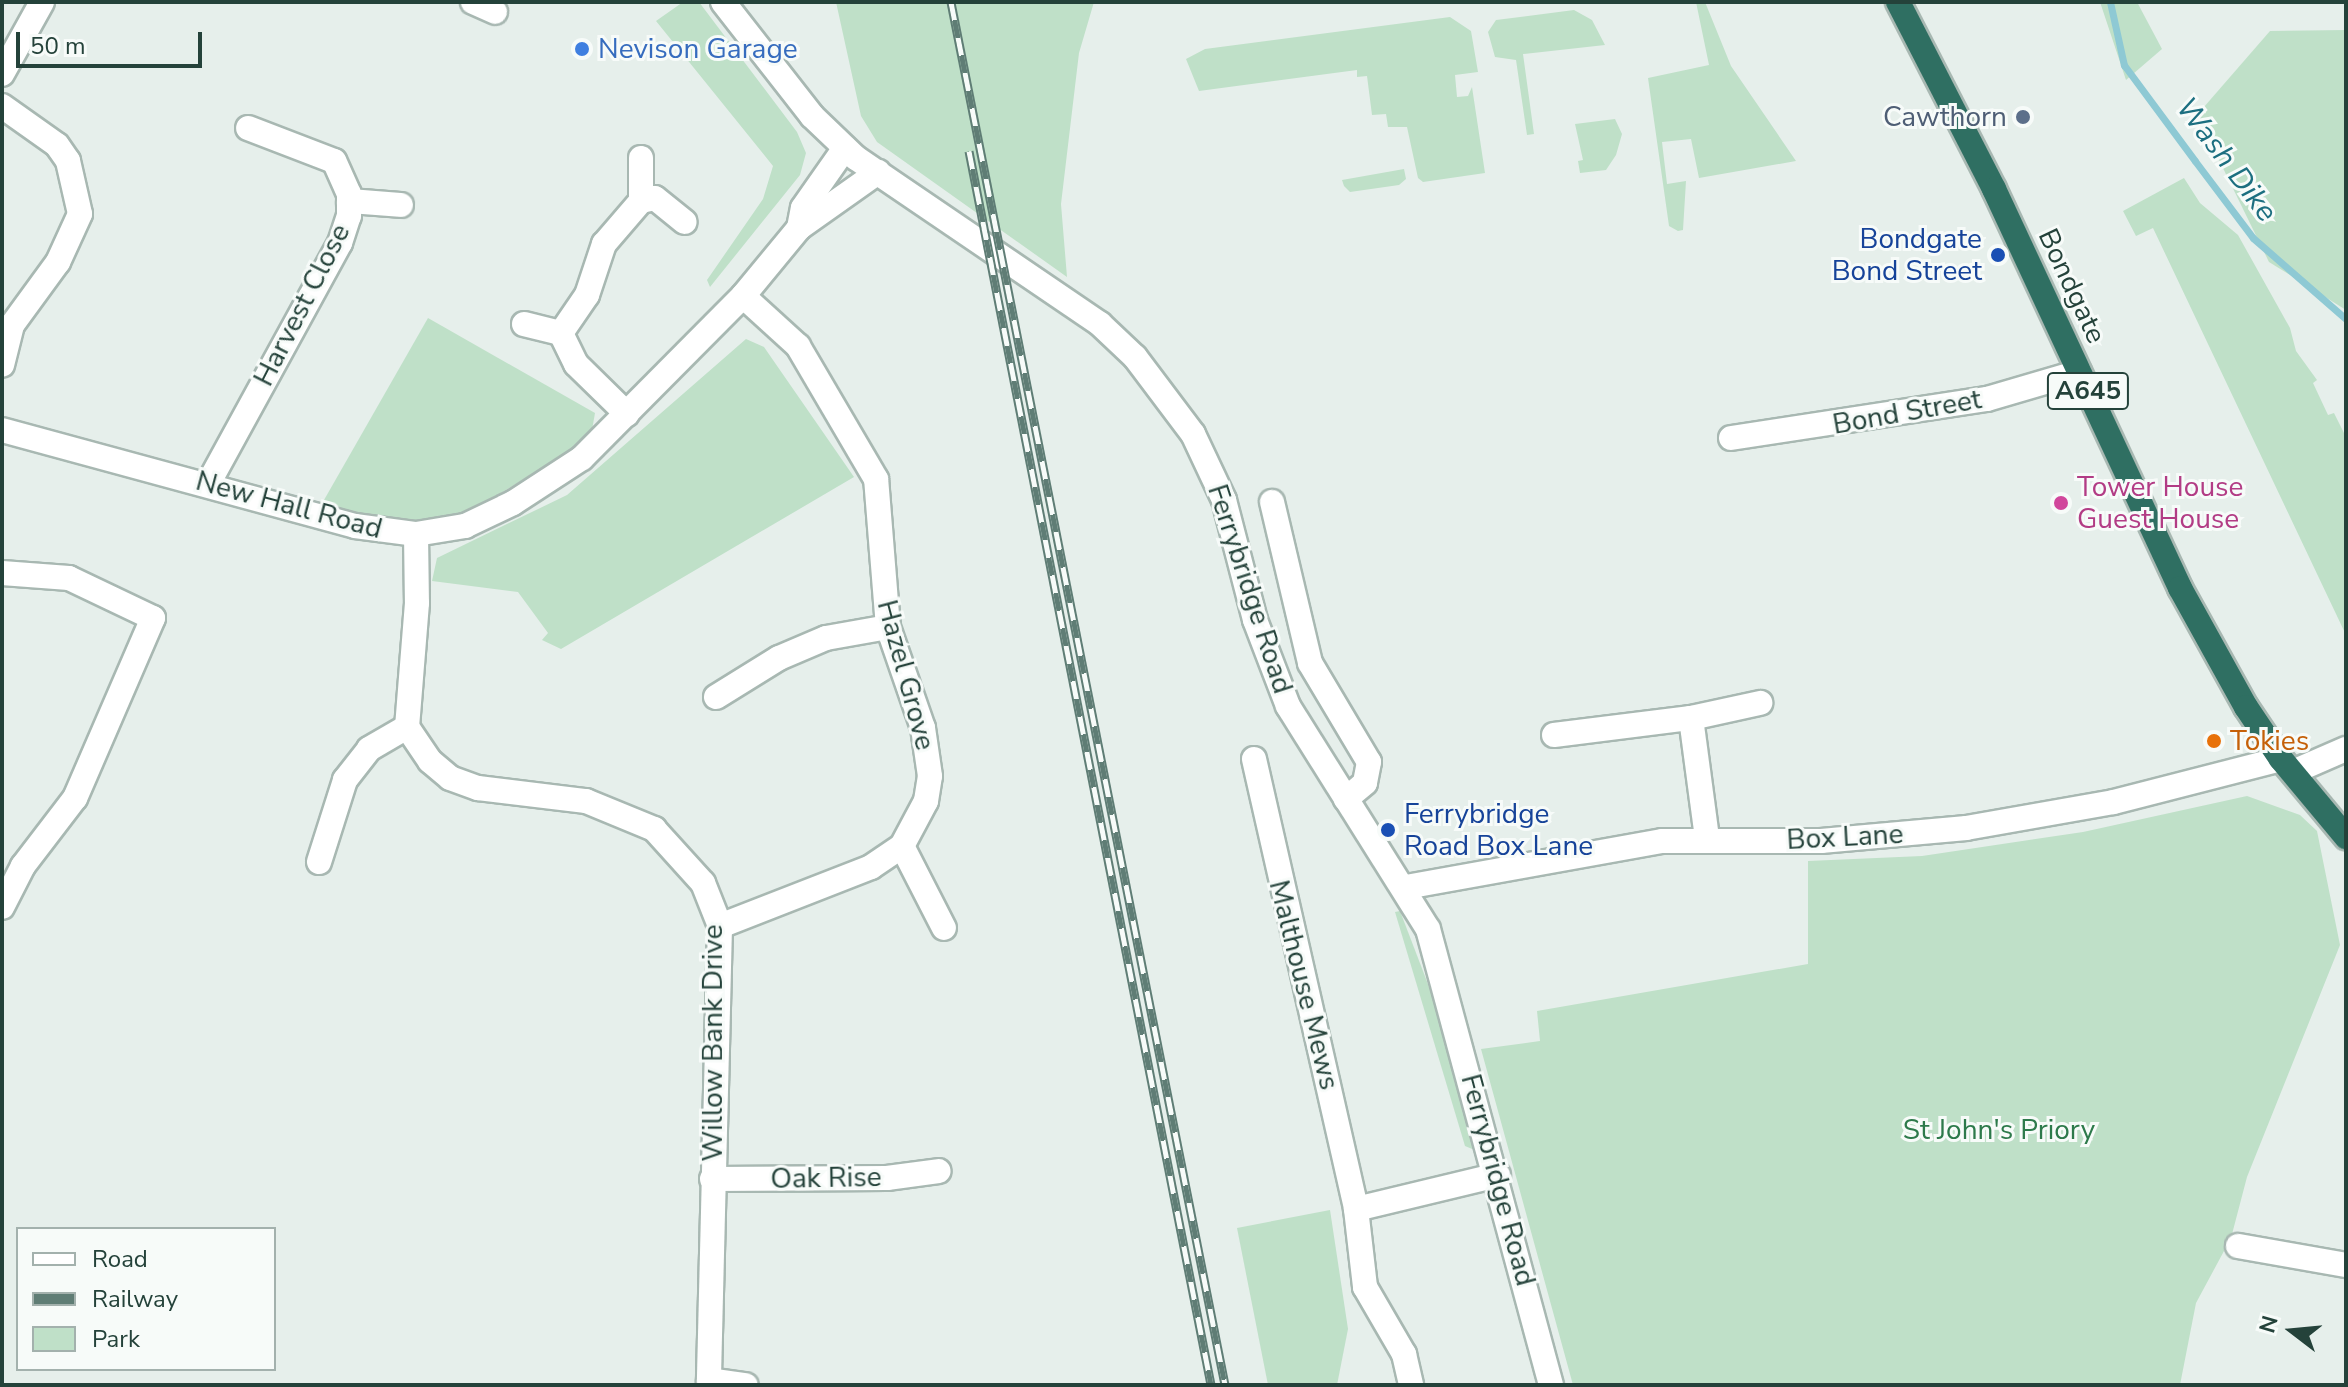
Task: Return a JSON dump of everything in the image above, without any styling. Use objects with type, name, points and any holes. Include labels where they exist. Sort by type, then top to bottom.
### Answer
[{"type":"highway","name":"Bondgate","points":[[1898,2],[2079,372],[2180,588],[2287,766],[2346,837]]},
{"type":"street","points":[[2,74],[42,2]]},
{"type":"street","name":"Ferrybridge Road","points":[[723,2],[812,116],[845,148],[1070,300],[1135,357],[1193,434],[1224,500],[1259,633],[1288,706],[1406,887],[1439,960],[1551,1385]]},
{"type":"street","points":[[2,106],[57,145],[68,161],[80,214],[58,262],[12,325],[2,365]]},
{"type":"street","name":"Harvest Close","points":[[208,484],[340,243],[349,201],[334,161],[248,128]]},
{"type":"street","name":"New Hall Road","points":[[799,228],[803,208],[845,148]]},
{"type":"street","points":[[641,158],[641,201]]},
{"type":"street","name":"New Hall Road","points":[[2,430],[355,526],[416,534],[465,526],[513,503],[582,458],[743,296],[799,228],[878,172]]},
{"type":"street","points":[[561,333],[587,295],[604,244],[641,201],[655,198],[685,222]]},
{"type":"street","points":[[349,201],[401,205]]},
{"type":"street","name":"Hazel Grove","points":[[720,926],[871,867],[902,846],[926,801],[929,752],[888,627],[881,571],[883,518],[867,457],[798,346],[743,296]]},
{"type":"street","points":[[524,324],[561,333]]},
{"type":"street","points":[[561,333],[576,364],[627,414]]},
{"type":"street","name":"Bond Street","points":[[1731,438],[1987,399],[2079,372]]},
{"type":"street","points":[[1272,502],[1310,663],[1369,762],[1365,783],[1346,799]]},
{"type":"street","points":[[319,862],[345,780],[369,749],[407,727],[417,603],[416,534]]},
{"type":"street","points":[[2,573],[69,578],[153,618],[75,798],[23,866],[2,907]]},
{"type":"street","points":[[716,697],[779,658],[826,638],[888,627]]},
{"type":"street","points":[[1554,735],[1691,718],[1760,703]]},
{"type":"street","points":[[1691,718],[1707,838]]},
{"type":"street","name":"Willow Bank Drive","points":[[407,727],[450,778],[478,788],[586,801],[654,829],[703,883],[720,926],[709,1380],[746,1385]]},
{"type":"street","name":"Box Lane","points":[[1406,887],[1662,841],[1707,838],[1821,841],[1966,828],[2114,802],[2287,766],[2346,749]]},
{"type":"street","name":"Malthouse Mews","points":[[1254,759],[1356,1209],[1365,1287],[1404,1354],[1411,1385]]},
{"type":"street","points":[[902,846],[944,928]]},
{"type":"street","name":"Oak Rise","points":[[712,1179],[887,1178],[939,1171]]},
{"type":"street","points":[[1356,1209],[1498,1175]]},
{"type":"street","points":[[2238,1246],[2346,1265]]},
{"type":"green space","points":[[683,2],[699,2],[797,132],[806,153],[800,175],[710,287],[707,280],[763,199],[773,166],[656,21]]},
{"type":"green space","points":[[836,2],[1094,2],[1079,53],[1061,204],[1067,277],[877,142],[861,116]]},
{"type":"green space","points":[[1696,2],[1705,2],[1731,66],[1796,161],[1699,178],[1691,139],[1662,142],[1667,184],[1686,181],[1683,230],[1678,231],[1669,226],[1648,78],[1709,65]]},
{"type":"green space","points":[[2100,2],[2137,2],[2162,49],[2126,80]]},
{"type":"green space","points":[[1574,10],[1592,20],[1605,45],[1523,54],[1534,134],[1527,135],[1516,60],[1495,57],[1488,32],[1496,20]]},
{"type":"green space","points":[[1450,17],[1471,31],[1478,72],[1455,75],[1457,97],[1468,96],[1472,87],[1485,173],[1423,182],[1418,178],[1407,127],[1388,127],[1386,114],[1372,115],[1367,76],[1357,77],[1357,70],[1199,91],[1186,59],[1205,49]]},
{"type":"green space","points":[[2346,30],[2346,310],[2269,262],[2197,115],[2270,31]]},
{"type":"green space","points":[[1615,119],[1622,134],[1616,155],[1606,170],[1580,173],[1578,161],[1583,160],[1575,124]]},
{"type":"green space","points":[[1404,169],[1406,179],[1399,185],[1350,192],[1342,180]]},
{"type":"green space","points":[[2184,178],[2200,203],[2238,235],[2290,328],[2296,351],[2317,380],[2313,383],[2328,415],[2334,413],[2346,437],[2346,635],[2153,228],[2136,236],[2123,211]]},
{"type":"green space","points":[[428,318],[595,413],[592,430],[583,443],[468,513],[442,522],[382,521],[320,507]]},
{"type":"green space","points":[[746,339],[764,347],[854,477],[561,649],[542,640],[548,633],[518,592],[432,581],[437,558],[567,495]]},
{"type":"green space","name":"St John's Priory","points":[[2247,796],[2300,815],[2317,831],[2340,945],[2247,1177],[2231,1238],[2196,1303],[2180,1385],[1573,1385],[1481,1049],[1540,1041],[1537,1011],[1808,964],[1808,861],[1922,856],[2083,832]]},
{"type":"green space","points":[[1400,911],[1431,992],[1477,1151],[1465,1146],[1395,912]]},
{"type":"green space","points":[[1330,1210],[1348,1329],[1337,1385],[1268,1385],[1237,1228]]},
{"type":"waterway","name":"Wash Dike","points":[[2110,2],[2124,65],[2195,161],[2253,238],[2346,319]]},
{"type":"railway","points":[[951,2],[1225,1385]]},
{"type":"railway","points":[[969,151],[1211,1385]]},
{"type":"place","name":"Nevison Garage","points":[[582,49]]},
{"type":"place","name":"Cawthorn","points":[[2023,117]]},
{"type":"place","name":"Bondgate Bond Street","points":[[1998,255]]},
{"type":"place","name":"Tower House Guest House","points":[[2061,503]]},
{"type":"place","name":"Tokies","points":[[2214,741]]},
{"type":"place","name":"Ferrybridge Road Box Lane","points":[[1388,830]]}]
